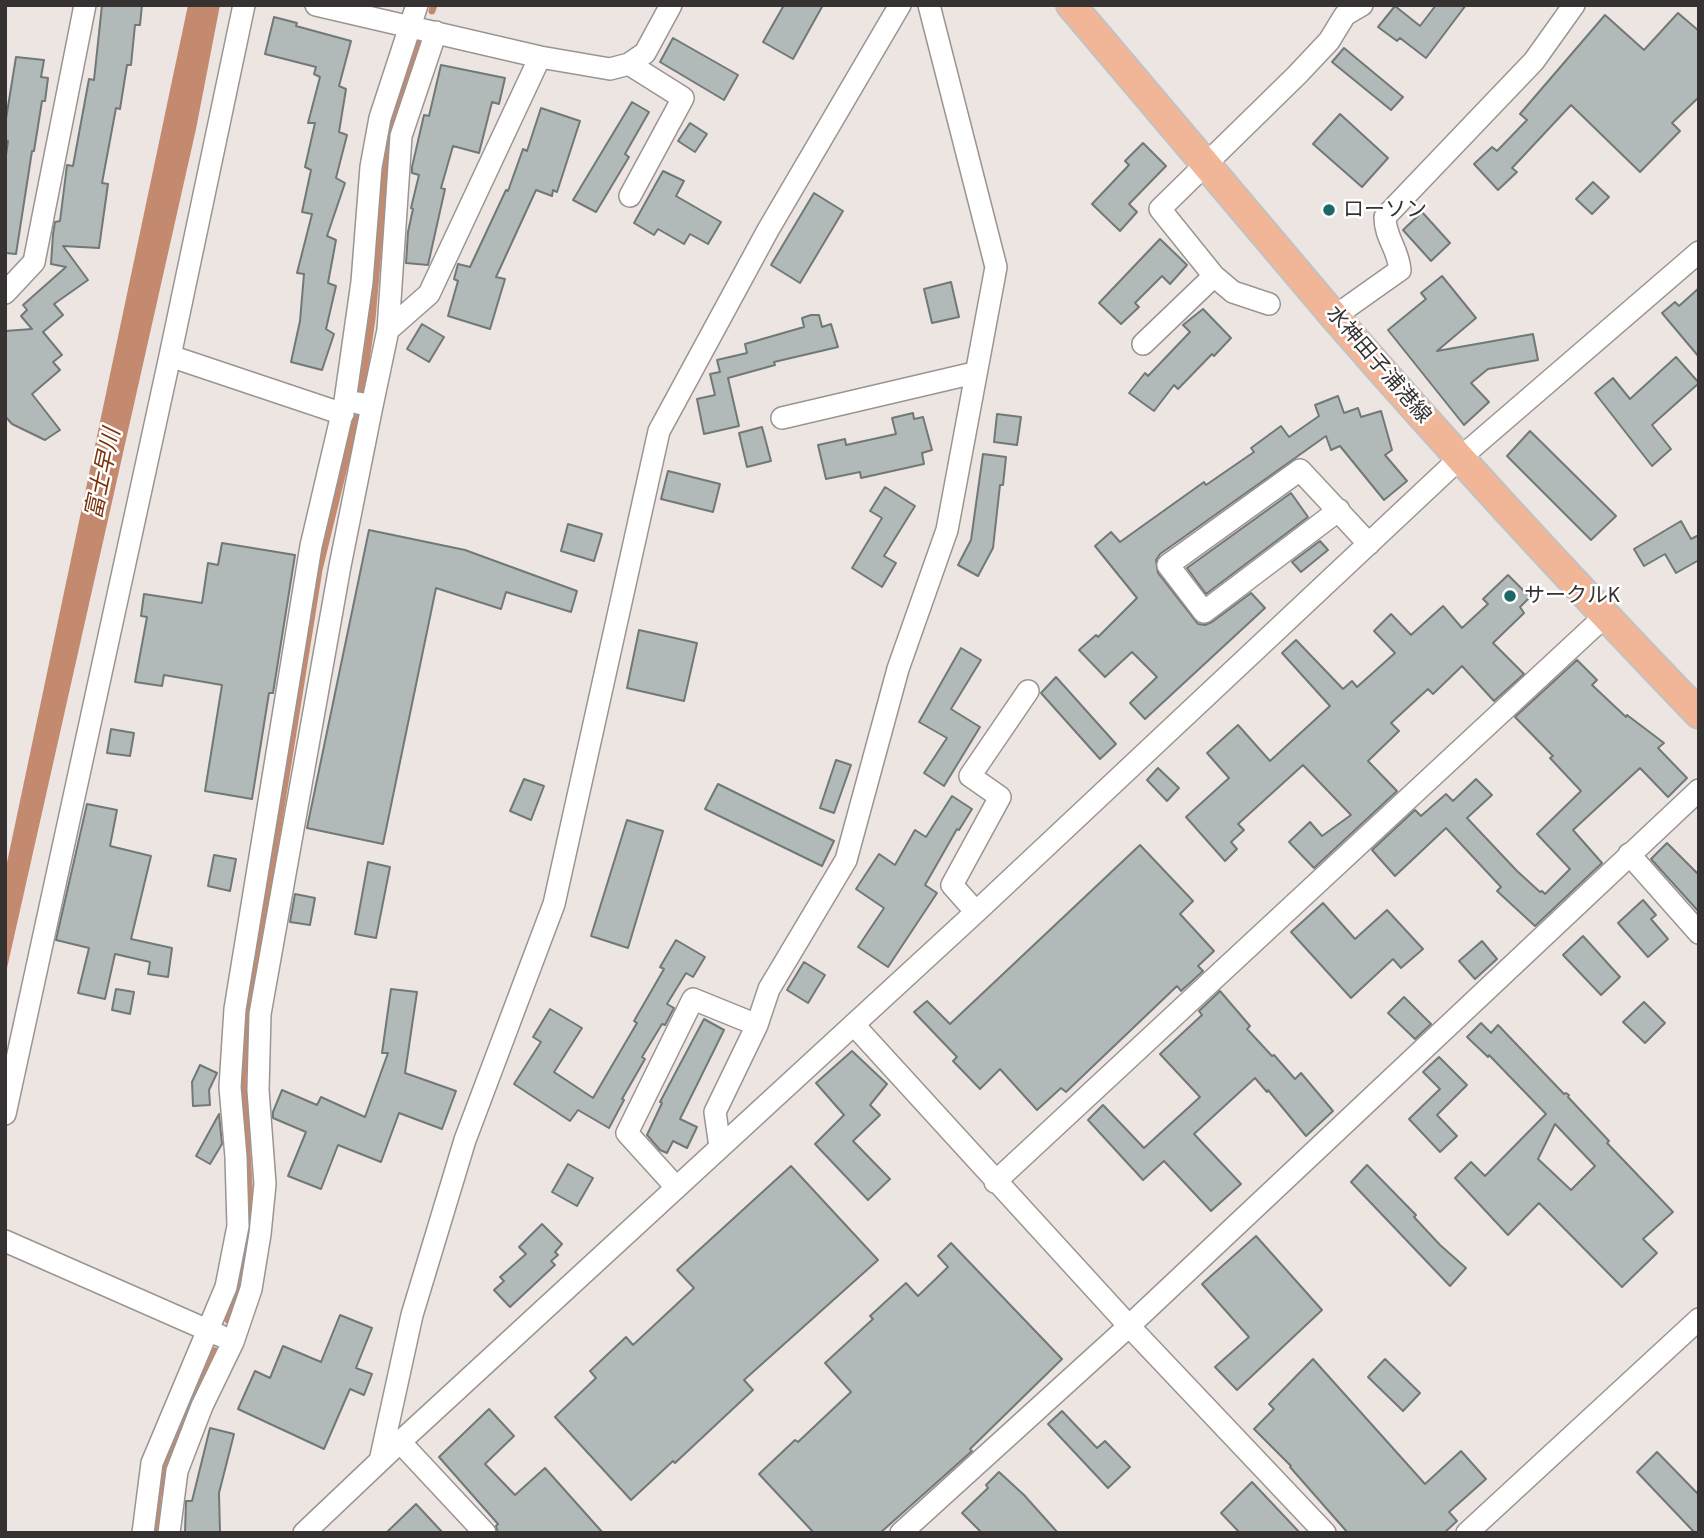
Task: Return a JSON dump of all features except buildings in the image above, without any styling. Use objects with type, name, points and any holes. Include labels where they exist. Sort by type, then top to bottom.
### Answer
[{"type":"main road","name":"水神田子浦港線","points":[[1071,5],[1335,316],[1460,458],[1699,714]]},
{"type":"street","points":[[5,293],[34,262],[85,5]]},
{"type":"street","points":[[5,1114],[244,5]]},
{"type":"street","points":[[316,5],[540,57],[610,69],[629,64],[645,53],[671,5]]},
{"type":"street","points":[[143,1533],[152,1463],[226,1287],[238,1226],[230,1087],[235,1009],[311,545],[344,407],[362,282],[371,167],[380,118],[416,5]]},
{"type":"street","points":[[380,1461],[412,1315],[465,1140],[554,904],[659,431],[768,230],[900,5]]},
{"type":"street","points":[[720,1147],[715,1112],[757,1025],[769,989],[846,859],[898,668],[947,530],[974,373],[996,267],[929,5]]},
{"type":"street","points":[[1269,304],[1233,292],[1214,276],[1160,209],[1297,75],[1329,41],[1345,15],[1362,5]]},
{"type":"street","points":[[1335,316],[1400,270],[1398,254],[1385,230],[1385,217],[1534,61],[1574,5]]},
{"type":"street","points":[[169,1533],[177,1471],[202,1406],[233,1342],[251,1289],[264,1197],[258,1090],[260,1014],[340,566],[388,330],[401,136],[436,33]]},
{"type":"street","points":[[388,330],[429,294],[540,57]]},
{"type":"street","points":[[629,64],[683,98],[630,195]]},
{"type":"street","points":[[304,1533],[400,1441],[976,912],[1460,458],[1699,252]]},
{"type":"street","points":[[1143,344],[1214,276]]},
{"type":"street","points":[[170,356],[344,407],[372,406]]},
{"type":"street","points":[[782,418],[974,373]]},
{"type":"street","points":[[1339,510],[1204,612],[1168,565],[1300,470],[1339,510],[1368,544]]},
{"type":"street","points":[[995,1182],[1605,616]]},
{"type":"street","points":[[976,912],[952,885],[1000,797],[970,776],[1028,691]]},
{"type":"street","points":[[901,1533],[1129,1326],[1699,790]]},
{"type":"street","points":[[1629,854],[1699,933]]},
{"type":"street","points":[[676,1187],[626,1133],[673,1036],[693,999],[757,1025]]},
{"type":"street","points":[[853,1025],[995,1182],[1325,1533]]},
{"type":"street","points":[[5,1241],[233,1342]]},
{"type":"street","points":[[1467,1533],[1699,1319]]},
{"type":"street","points":[[400,1441],[485,1533]]},
{"type":"water","name":"富士早川","points":[[188,5],[220,5],[196,129],[5,977],[5,872]]},
{"type":"waterway","points":[[432,11],[434,5]]},
{"type":"waterway","points":[[361,395],[372,319],[391,131],[420,40]]},
{"type":"waterway","points":[[228,1320],[240,1280],[251,1221],[243,1077],[250,1002],[319,570],[356,418]]},
{"type":"waterway","points":[[155,1533],[158,1496],[175,1436],[215,1351]]},
{"type":"place","name":"ローソン","points":[[1329,210]]},
{"type":"place","name":"サークルK","points":[[1510,596]]}]
